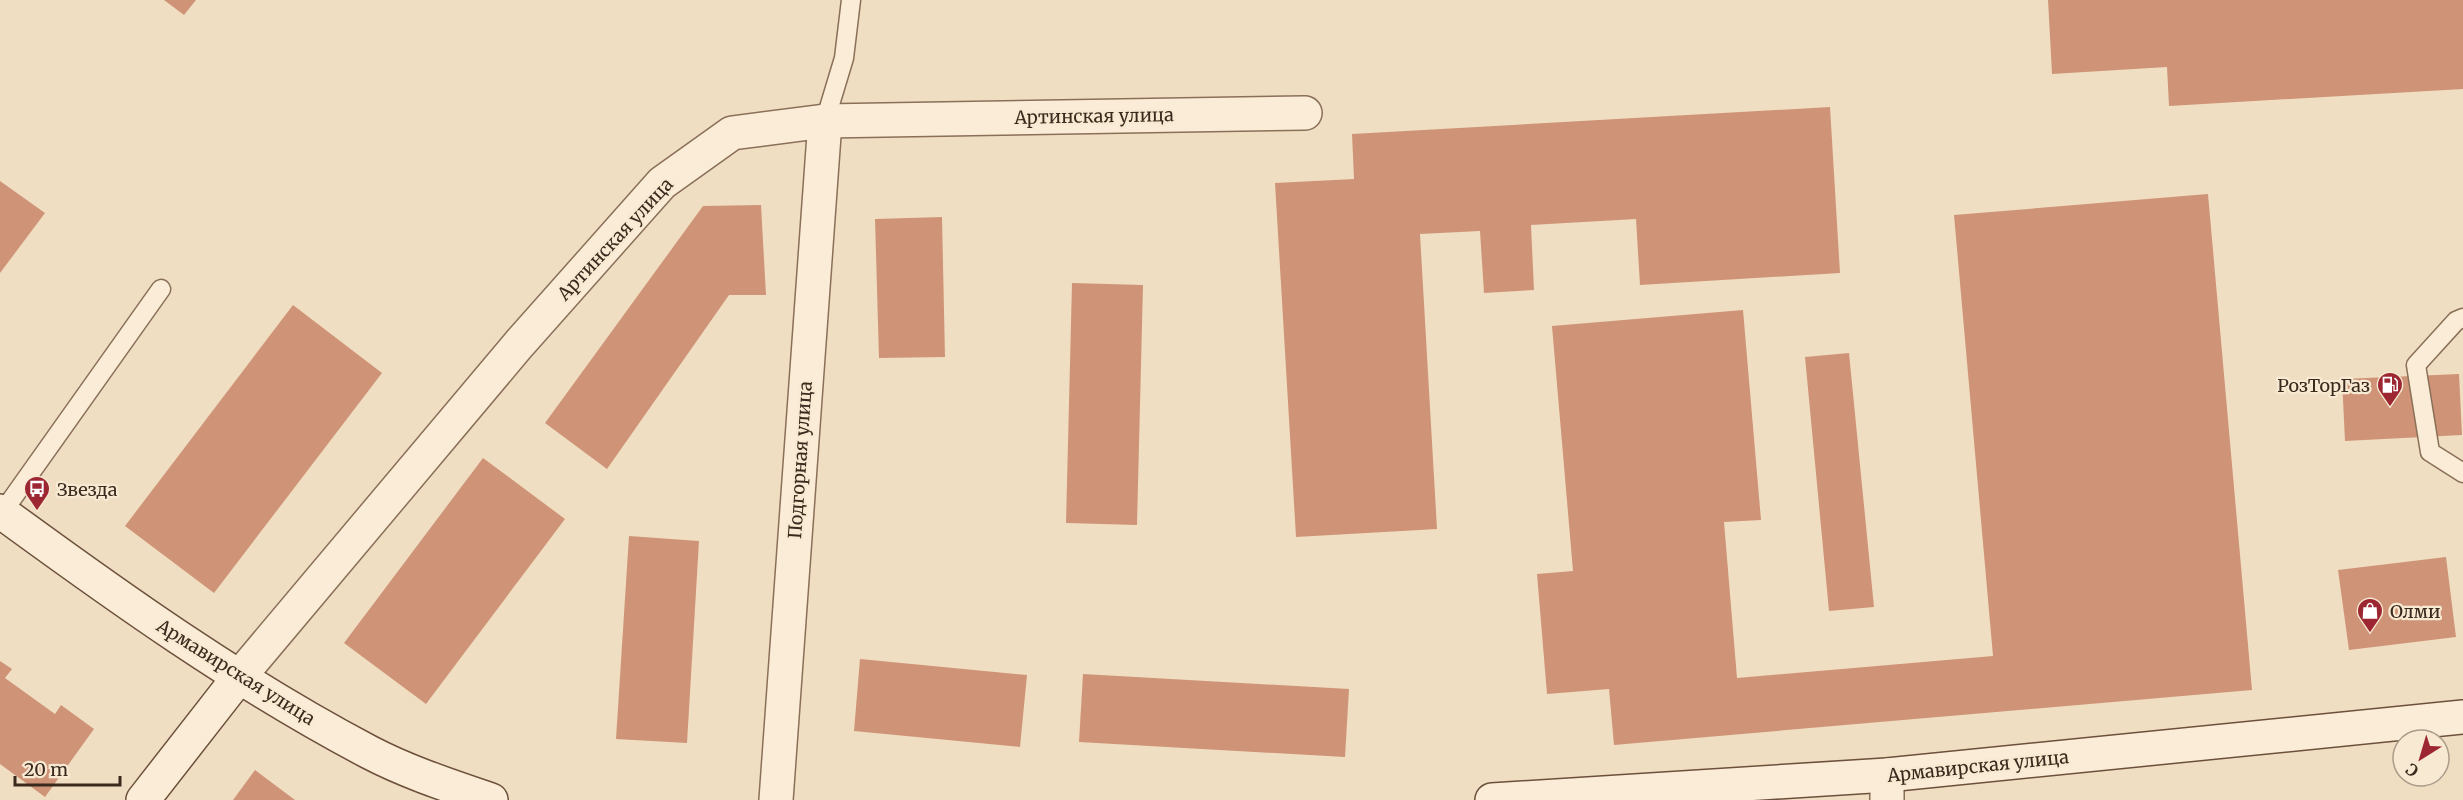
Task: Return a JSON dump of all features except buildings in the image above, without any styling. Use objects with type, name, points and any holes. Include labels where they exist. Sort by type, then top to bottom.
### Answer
[{"type":"street","name":"Артинская улица","points":[[143,800],[239,677],[519,344],[662,183],[732,133],[825,121],[1305,113]]},
{"type":"street","name":"Подгорная улица","points":[[776,800],[825,121]]},
{"type":"street","name":"Армавирская улица","points":[[1,512],[170,633],[239,677],[370,753],[491,800]]},
{"type":"street","name":"Армавирская улица","points":[[1492,800],[1887,787],[2463,717]]},
{"type":"lane","points":[[825,121],[844,58],[851,0]]},
{"type":"lane","points":[[1,512],[161,290]]},
{"type":"lane","points":[[2463,318],[2456,321],[2416,365],[2430,452],[2463,473]]},
{"type":"place","name":"РозТорГаз","points":[[2390,408]]},
{"type":"place","name":"Звезда","points":[[37,512]]},
{"type":"place","name":"Олми","points":[[2370,634]]}]
